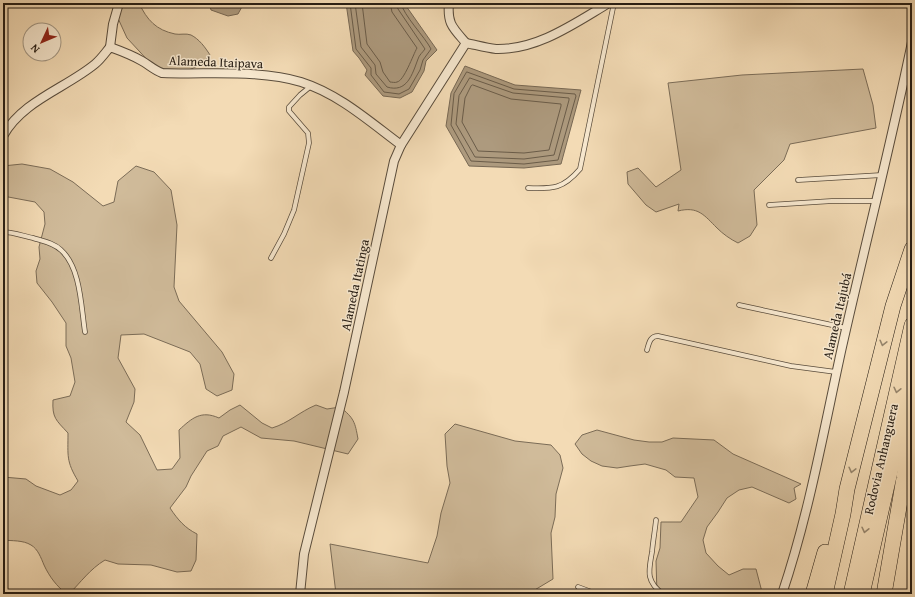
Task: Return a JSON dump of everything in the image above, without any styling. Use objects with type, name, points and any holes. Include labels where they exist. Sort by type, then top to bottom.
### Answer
[{"type":"highway","points":[[825,594],[843,514],[847,489],[893,306],[912,249]]},
{"type":"highway","name":"Rodovia Anhanguera","points":[[851,594],[912,325]]},
{"type":"highway","name":"Rodovia Anhanguera","points":[[862,594],[912,376]]},
{"type":"highway","points":[[885,594],[904,478],[912,415]]},
{"type":"highway","points":[[813,594],[834,524],[847,489]]},
{"type":"street","points":[[3,136],[11,122],[17,117],[97,62],[110,47],[113,24],[119,3]]},
{"type":"street","points":[[449,3],[449,20],[454,30],[466,43],[497,49],[515,47],[557,34],[609,3]]},
{"type":"street","name":"Alameda Itajubá","points":[[782,594],[792,564],[805,514],[912,42]]},
{"type":"street","name":"Alameda Itatinga","points":[[300,594],[304,554],[344,392],[394,161],[401,145],[466,43]]},
{"type":"street","name":"Alameda Itaipava","points":[[110,47],[126,53],[162,72],[253,74],[284,78],[312,86],[333,96],[401,145]]},
{"type":"lane","points":[[528,188],[550,189],[562,185],[572,179],[580,169],[614,3]]},
{"type":"lane","points":[[271,258],[284,234],[294,210],[309,143],[308,133],[290,111],[289,107],[300,95],[312,86]]},
{"type":"lane","points":[[798,180],[883,175]]},
{"type":"lane","points":[[769,205],[832,201],[876,201]]},
{"type":"lane","points":[[3,232],[11,232],[52,244],[61,250],[69,260],[77,277],[85,332]]},
{"type":"lane","points":[[739,305],[847,328]]},
{"type":"lane","points":[[647,350],[652,338],[654,336],[658,336],[791,366],[837,372]]},
{"type":"lane","points":[[656,520],[649,566],[650,578],[655,588],[663,594]]},
{"type":"lane","points":[[578,587],[597,594]]},
{"type":"shaded area","points":[[111,3],[139,3],[145,14],[157,27],[175,34],[191,35],[202,44],[210,55],[202,64],[189,70],[165,69],[153,66],[127,38]]},
{"type":"shaded area","points":[[863,69],[873,105],[876,128],[790,144],[784,160],[754,190],[757,225],[750,236],[738,243],[729,238],[700,213],[691,210],[678,211],[679,204],[656,212],[646,205],[628,184],[627,172],[638,168],[656,187],[681,170],[668,83],[742,75]]},
{"type":"shaded area","points":[[22,164],[50,169],[73,182],[103,206],[114,202],[118,181],[136,166],[154,172],[171,190],[177,225],[174,287],[179,301],[222,352],[234,374],[232,390],[217,396],[206,389],[200,364],[190,352],[144,334],[121,335],[118,358],[135,389],[134,402],[126,422],[140,435],[157,470],[172,469],[180,458],[179,430],[188,422],[197,416],[202,415],[219,418],[240,405],[262,423],[272,428],[316,405],[327,409],[340,407],[351,417],[355,424],[358,439],[348,454],[294,441],[261,438],[241,427],[223,436],[218,446],[207,451],[191,476],[186,487],[170,508],[182,523],[197,534],[196,560],[191,571],[177,572],[151,565],[118,564],[105,560],[90,572],[69,594],[67,594],[51,577],[36,549],[25,542],[3,540],[3,477],[26,479],[36,486],[60,495],[71,490],[78,481],[71,468],[68,458],[68,433],[58,422],[53,411],[53,400],[70,396],[75,382],[71,358],[66,346],[66,323],[37,283],[36,271],[40,259],[39,247],[45,224],[44,212],[35,202],[3,196],[3,166]]},
{"type":"shaded area","points":[[455,424],[515,441],[551,445],[560,455],[563,468],[556,494],[555,517],[551,533],[553,579],[533,591],[512,594],[336,594],[330,544],[428,563],[437,536],[441,513],[450,483],[447,466],[445,434]]},
{"type":"shaded area","points":[[597,430],[634,440],[649,442],[662,442],[673,438],[714,440],[733,454],[801,484],[794,488],[796,499],[789,503],[752,487],[739,490],[727,498],[707,527],[703,540],[706,553],[729,575],[743,569],[756,569],[762,592],[761,594],[657,594],[656,561],[660,548],[661,522],[681,522],[698,497],[694,478],[675,477],[666,470],[645,464],[617,468],[602,466],[591,461],[582,454],[575,444],[582,435]]},
{"type":"water","points":[[209,3],[244,3],[238,14],[228,16],[211,10]]},
{"type":"water","points":[[346,3],[404,3],[437,50],[426,61],[424,71],[412,92],[400,98],[383,96],[365,75],[367,70],[353,51]]},
{"type":"water","points":[[465,66],[515,85],[581,90],[561,164],[524,168],[469,166],[446,126],[451,93]]}]
